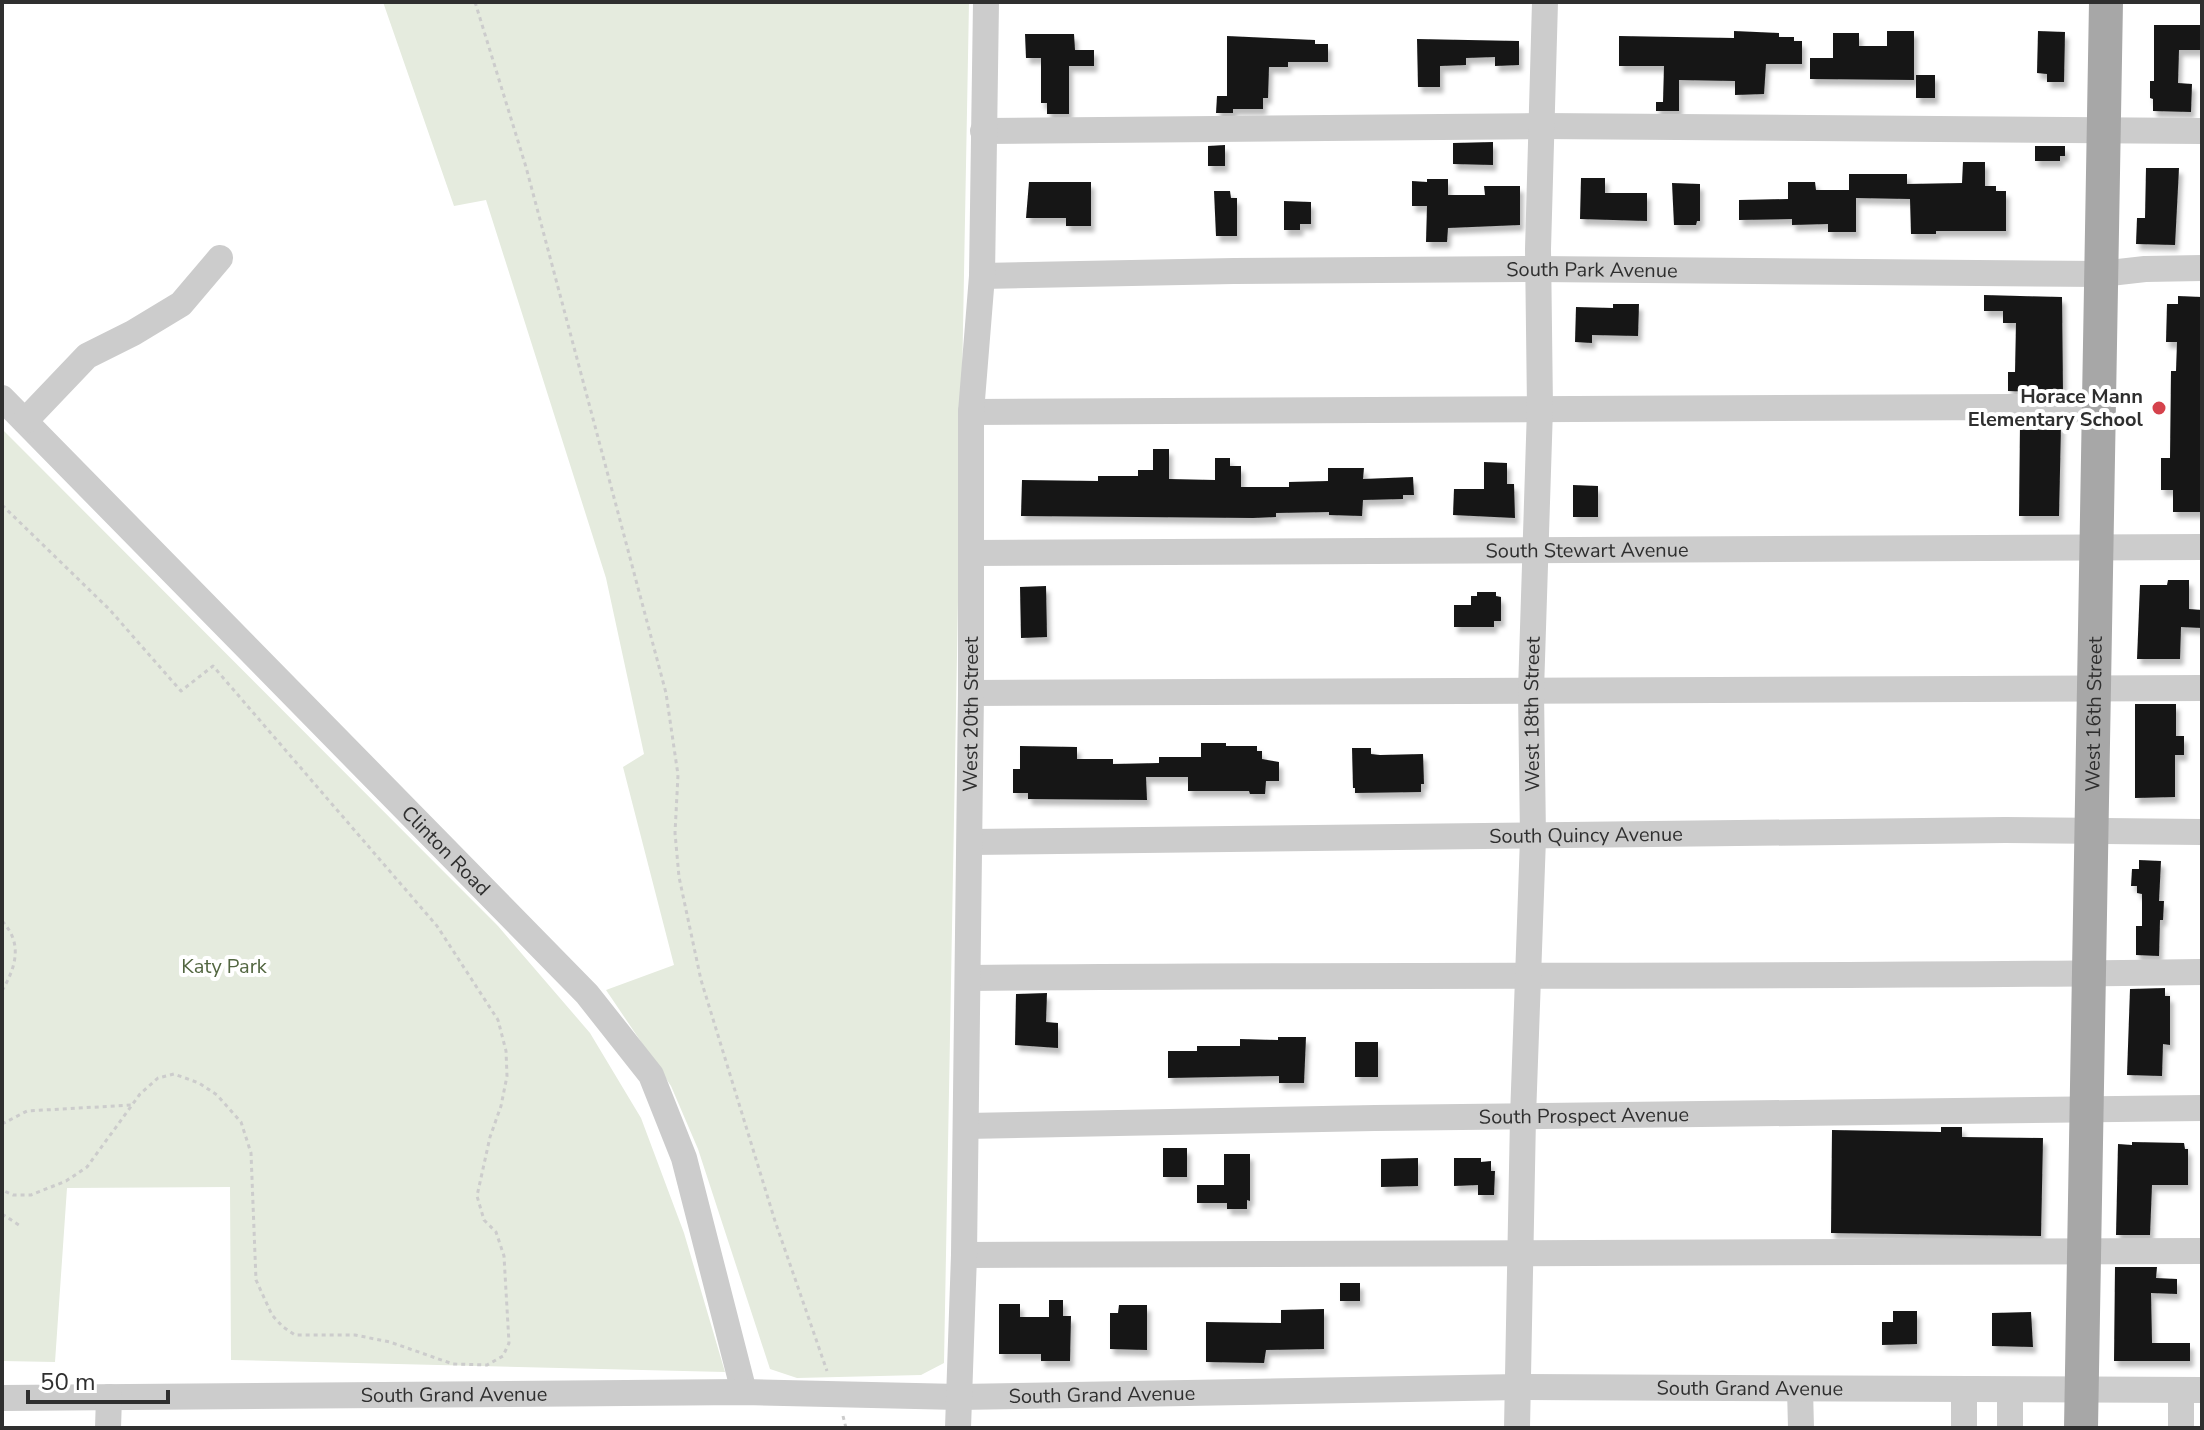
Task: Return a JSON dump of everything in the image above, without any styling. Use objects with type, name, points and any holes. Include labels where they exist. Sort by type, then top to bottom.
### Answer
[{"type":"main road","name":"West 16th Street","points":[[2081,1428],[2106,2]]},
{"type":"street","name":"West 20th Street","points":[[958,1428],[964,1255],[970,842],[971,412],[982,276],[986,2]]},
{"type":"street","name":"West 18th Street","points":[[1517,1428],[1523,1117],[1533,838],[1531,691],[1540,408],[1538,269],[1545,2]]},
{"type":"street","points":[[983,131],[1541,126],[2202,131]]},
{"type":"street","points":[[25,421],[87,356],[181,304],[220,258]]},
{"type":"street","name":"South Park Avenue","points":[[982,276],[1538,269],[2101,274],[2202,268]]},
{"type":"street","name":"Clinton Road","points":[[2,398],[587,994],[651,1075],[684,1158],[744,1392]]},
{"type":"street","points":[[971,412],[2012,407],[2099,410]]},
{"type":"street","name":"South Stewart Avenue","points":[[971,553],[2202,547]]},
{"type":"street","points":[[971,693],[2202,688]]},
{"type":"street","name":"South Quincy Avenue","points":[[970,842],[2202,832]]},
{"type":"street","points":[[968,978],[2202,972]]},
{"type":"street","name":"South Prospect Avenue","points":[[966,1126],[2202,1108]]},
{"type":"street","points":[[964,1255],[2202,1251]]},
{"type":"street","name":"South Grand Avenue","points":[[2,1398],[744,1392],[959,1397],[1519,1387],[2192,1390]]},
{"type":"street","points":[[1800,1389],[1801,1428]]},
{"type":"street","points":[[1964,1390],[1964,1428]]},
{"type":"street","points":[[2010,1390],[2010,1428]]},
{"type":"street","points":[[2181,1428],[2192,1390]]},
{"type":"street","points":[[108,1428],[109,1397]]},
{"type":"path","points":[[475,2],[526,167],[666,693],[678,775],[675,833],[679,877],[701,980],[775,1221],[846,1428]]},
{"type":"path","points":[[2,505],[109,609],[181,691],[213,666],[406,887],[463,963],[498,1020],[506,1051],[507,1076],[477,1196],[484,1220],[496,1232],[504,1256],[509,1343],[503,1356],[487,1365],[453,1364],[390,1342],[355,1335],[295,1335],[272,1315],[256,1280],[251,1153],[241,1122],[217,1095],[199,1083],[174,1074],[158,1078],[132,1105],[87,1167],[66,1181],[31,1195],[13,1195],[2,1190]]},
{"type":"path","points":[[2,921],[9,929],[17,951],[14,970],[2,991]]},
{"type":"path","points":[[2,1124],[27,1111],[132,1105]]},
{"type":"path","points":[[2,1214],[22,1227]]},
{"type":"green space","points":[[383,2],[969,2],[944,1363],[921,1375],[797,1378],[770,1369],[698,1149],[671,1086],[606,990],[674,965],[623,767],[644,754],[606,578],[486,200],[454,206]]},
{"type":"green space","name":"Katy Park","points":[[2,429],[498,926],[590,1033],[641,1118],[684,1233],[725,1372],[231,1360],[230,1187],[67,1188],[55,1362],[2,1361]]},
{"type":"building","points":[[2154,25],[2202,25],[2202,50],[2179,50],[2178,83],[2192,84],[2191,112],[2153,111],[2150,81],[2154,81]]},
{"type":"building","points":[[1734,31],[1779,33],[1779,37],[1794,37],[1794,41],[1802,41],[1802,64],[1766,64],[1764,94],[1735,95],[1735,81],[1679,80],[1679,111],[1656,111],[1656,102],[1663,102],[1664,66],[1619,66],[1619,36],[1734,38]]},
{"type":"building","points":[[1887,31],[1914,31],[1914,80],[1810,79],[1810,58],[1833,58],[1833,33],[1859,33],[1859,46],[1887,46]]},
{"type":"building","points":[[2038,31],[2065,32],[2064,82],[2047,82],[2047,74],[2037,73]]},
{"type":"building","points":[[1025,34],[1074,34],[1075,50],[1094,50],[1094,66],[1069,66],[1069,114],[1047,114],[1047,103],[1041,103],[1041,58],[1026,58]]},
{"type":"building","points":[[1227,36],[1315,40],[1315,44],[1328,44],[1328,62],[1288,62],[1288,67],[1269,67],[1268,98],[1263,98],[1263,109],[1233,109],[1233,113],[1216,113],[1217,96],[1227,96]]},
{"type":"building","points":[[1417,39],[1519,41],[1519,65],[1495,66],[1495,57],[1466,58],[1466,65],[1440,66],[1440,87],[1418,87]]},
{"type":"building","points":[[1916,75],[1935,75],[1935,98],[1916,98]]},
{"type":"building","points":[[1493,142],[1493,165],[1453,164],[1453,143]]},
{"type":"building","points":[[1225,145],[1225,166],[1208,166],[1208,146]]},
{"type":"building","points":[[2035,146],[2065,146],[2065,156],[2060,156],[2060,161],[2035,161]]},
{"type":"building","points":[[1963,162],[1985,162],[1985,186],[1996,186],[1996,191],[2006,191],[2006,231],[1911,234],[1910,199],[1856,198],[1856,232],[1828,232],[1828,224],[1792,225],[1792,219],[1739,220],[1739,200],[1788,199],[1788,182],[1815,182],[1816,190],[1849,190],[1849,174],[1907,174],[1907,184],[1962,183]]},
{"type":"building","points":[[2146,168],[2179,168],[2175,245],[2136,244],[2137,218],[2145,218]]},
{"type":"building","points":[[1581,178],[1605,178],[1605,193],[1647,193],[1647,221],[1580,219]]},
{"type":"building","points":[[1427,179],[1448,179],[1448,195],[1485,195],[1484,186],[1520,186],[1520,225],[1448,228],[1447,242],[1426,242],[1427,206],[1412,206],[1412,181],[1427,182]]},
{"type":"building","points":[[1029,182],[1091,182],[1091,226],[1066,226],[1066,218],[1026,218]]},
{"type":"building","points":[[1672,183],[1700,184],[1700,221],[1696,225],[1674,225]]},
{"type":"building","points":[[1214,191],[1230,191],[1231,198],[1237,198],[1237,236],[1216,236]]},
{"type":"building","points":[[1284,201],[1311,202],[1311,224],[1300,224],[1300,230],[1284,230]]},
{"type":"building","points":[[1984,295],[2062,297],[2063,393],[2008,391],[2008,372],[2015,372],[2016,323],[2003,323],[2003,311],[1984,311]]},
{"type":"building","points":[[2178,296],[2202,297],[2202,512],[2173,512],[2173,490],[2161,490],[2161,458],[2170,458],[2171,371],[2176,371],[2177,342],[2166,342],[2167,304],[2178,304]]},
{"type":"building","points":[[1613,304],[1639,304],[1638,336],[1592,335],[1592,343],[1575,342],[1576,307],[1613,308]]},
{"type":"building","points":[[2020,423],[2061,425],[2059,516],[2019,516]]},
{"type":"building","points":[[1153,449],[1169,449],[1169,479],[1215,480],[1215,458],[1230,458],[1230,466],[1241,466],[1241,487],[1289,487],[1289,482],[1328,481],[1328,468],[1364,468],[1363,479],[1413,477],[1414,495],[1403,495],[1403,499],[1363,500],[1362,516],[1329,515],[1329,512],[1276,513],[1276,517],[1253,518],[1021,516],[1022,480],[1098,481],[1098,476],[1138,476],[1138,470],[1153,470]]},
{"type":"building","points":[[1484,462],[1507,463],[1507,484],[1514,484],[1515,518],[1453,515],[1454,489],[1484,489]]},
{"type":"building","points":[[1573,485],[1598,486],[1598,517],[1573,517]]},
{"type":"building","points":[[2168,580],[2189,580],[2189,609],[2202,610],[2202,628],[2181,627],[2180,659],[2137,659],[2140,585],[2167,585]]},
{"type":"building","points":[[1046,586],[1047,637],[1021,638],[1020,587]]},
{"type":"building","points":[[1477,592],[1496,592],[1496,596],[1501,597],[1501,621],[1494,621],[1494,627],[1454,627],[1454,605],[1471,605],[1471,596],[1477,596]]},
{"type":"building","points":[[2135,704],[2176,704],[2176,736],[2184,736],[2184,755],[2175,755],[2175,797],[2135,798]]},
{"type":"building","points":[[1201,743],[1257,746],[1257,751],[1262,751],[1262,759],[1279,762],[1279,781],[1266,781],[1265,794],[1250,794],[1249,791],[1188,791],[1188,777],[1146,777],[1147,800],[1028,799],[1028,793],[1013,793],[1013,769],[1020,769],[1020,746],[1077,747],[1077,759],[1113,759],[1113,764],[1159,763],[1159,757],[1201,757]]},
{"type":"building","points":[[1352,748],[1371,748],[1371,754],[1380,755],[1423,754],[1424,784],[1421,784],[1421,792],[1355,793]]},
{"type":"building","points":[[2139,860],[2161,861],[2159,901],[2164,901],[2159,956],[2136,955],[2136,926],[2142,926],[2142,894],[2137,893],[2137,886],[2131,886],[2132,869],[2139,869]]},
{"type":"building","points":[[2165,988],[2165,996],[2170,996],[2170,1045],[2163,1044],[2162,1076],[2127,1075],[2130,989]]},
{"type":"building","points":[[1047,993],[1046,1022],[1058,1023],[1058,1048],[1015,1045],[1016,994]]},
{"type":"building","points":[[1278,1037],[1306,1037],[1304,1083],[1279,1083],[1279,1076],[1168,1078],[1168,1051],[1197,1051],[1197,1046],[1240,1046],[1240,1039],[1278,1040]]},
{"type":"building","points":[[1355,1042],[1378,1042],[1378,1077],[1355,1077]]},
{"type":"building","points":[[1941,1127],[1962,1127],[1962,1137],[2043,1138],[2041,1236],[1831,1233],[1832,1130],[1941,1132]]},
{"type":"building","points":[[2132,1142],[2184,1143],[2185,1149],[2188,1149],[2188,1185],[2152,1185],[2150,1235],[2116,1235],[2118,1144],[2132,1145]]},
{"type":"building","points":[[1163,1148],[1187,1148],[1187,1177],[1163,1177]]},
{"type":"building","points":[[1224,1154],[1250,1154],[1250,1201],[1247,1200],[1247,1209],[1227,1209],[1227,1203],[1197,1203],[1197,1185],[1224,1185]]},
{"type":"building","points":[[1418,1158],[1418,1186],[1381,1187],[1381,1159]]},
{"type":"building","points":[[1454,1158],[1491,1161],[1491,1171],[1495,1171],[1494,1195],[1478,1195],[1478,1185],[1454,1186]]},
{"type":"building","points":[[2115,1267],[2157,1267],[2156,1278],[2177,1279],[2177,1294],[2151,1293],[2152,1343],[2190,1343],[2190,1361],[2114,1361]]},
{"type":"building","points":[[1340,1283],[1360,1283],[1360,1301],[1340,1301]]},
{"type":"building","points":[[1049,1300],[1063,1300],[1063,1316],[1071,1316],[1070,1361],[1041,1361],[1041,1354],[999,1354],[999,1304],[1020,1304],[1020,1317],[1049,1317]]},
{"type":"building","points":[[1119,1305],[1147,1305],[1147,1350],[1110,1349],[1110,1313],[1118,1313]]},
{"type":"building","points":[[1324,1309],[1324,1349],[1266,1350],[1264,1363],[1206,1362],[1206,1322],[1281,1323],[1281,1310]]},
{"type":"building","points":[[1893,1311],[1917,1311],[1917,1344],[1882,1345],[1882,1322],[1893,1322]]},
{"type":"building","points":[[2031,1312],[2033,1347],[1992,1346],[1992,1313]]},
{"type":"place","name":"Horace Mann Elementary School","points":[[2159,408]]}]
